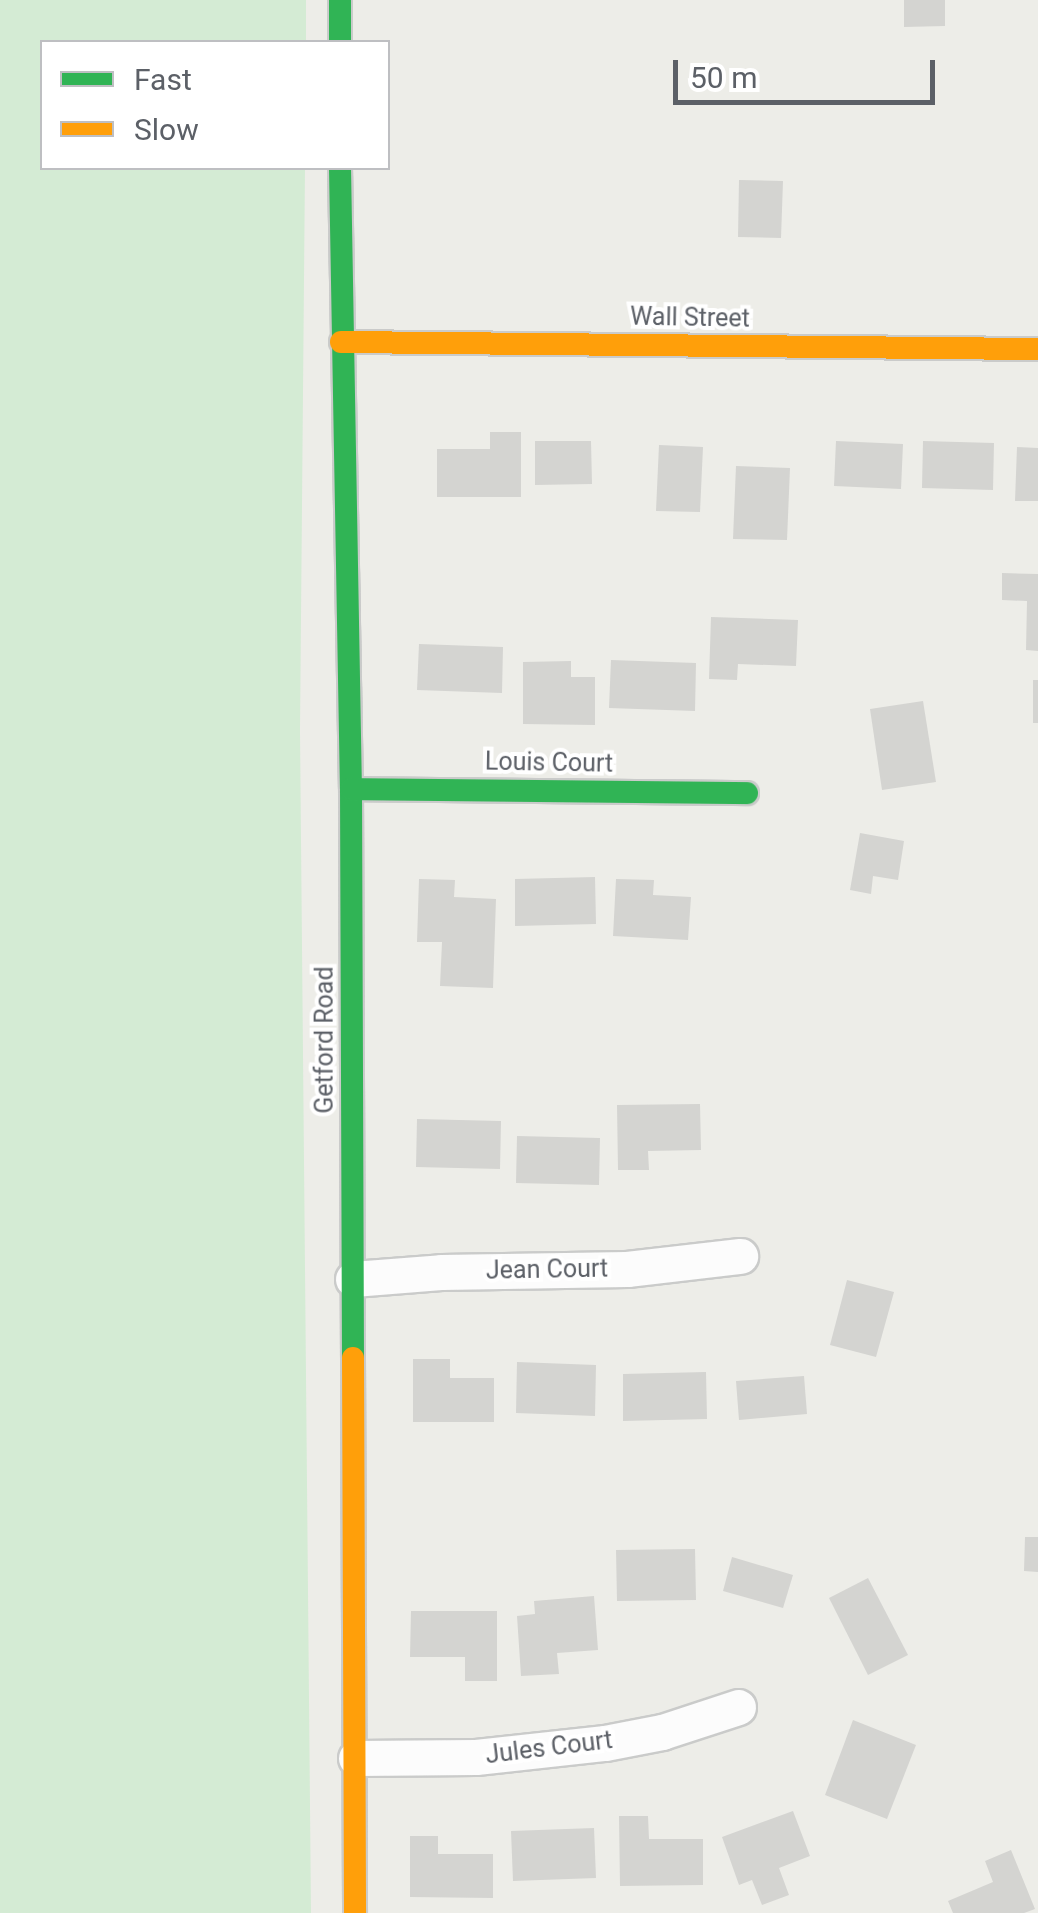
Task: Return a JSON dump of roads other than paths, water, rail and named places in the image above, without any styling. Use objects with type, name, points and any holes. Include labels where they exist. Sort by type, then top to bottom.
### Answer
[{"type":"street","points":[[340,0],[340,40]]},
{"type":"street","name":"Getford Road","points":[[340,170],[340,342],[351,789],[355,1913]]},
{"type":"street","name":"Wall Street","points":[[340,342],[1038,350]]},
{"type":"street","name":"Louis Court","points":[[351,789],[747,793]]},
{"type":"street","name":"Jean Court","points":[[353,1279],[441,1272],[627,1268],[740,1256]]},
{"type":"street","name":"Jules Court","points":[[356,1758],[476,1757],[604,1743],[662,1732],[738,1707]]}]
